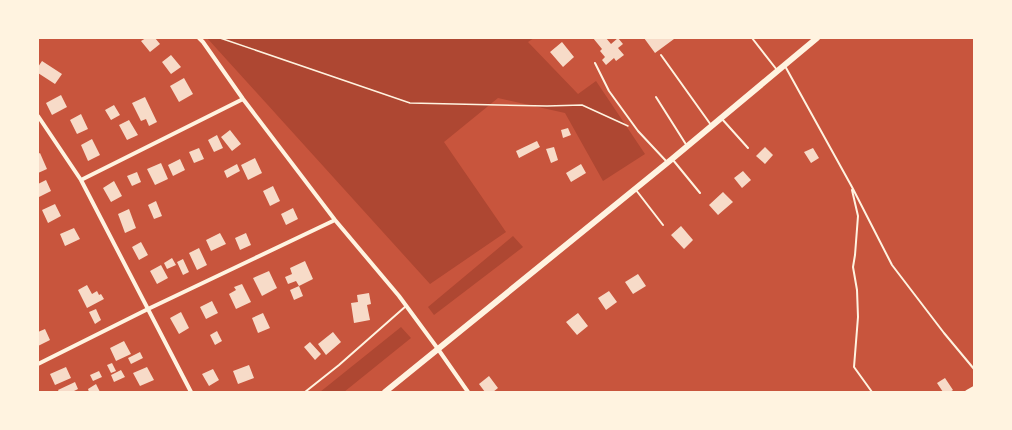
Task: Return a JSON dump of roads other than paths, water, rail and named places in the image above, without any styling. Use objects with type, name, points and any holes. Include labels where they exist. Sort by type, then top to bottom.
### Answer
[{"type":"main road","points":[[385,392],[688,147],[817,38]]},
{"type":"street","points":[[200,38],[243,99],[335,220],[406,306],[468,392]]},
{"type":"street","points":[[82,180],[243,99]]},
{"type":"street","points":[[38,116],[82,180],[191,392]]},
{"type":"street","points":[[38,364],[148,309],[335,220]]},
{"type":"street","points":[[968,392],[974,388]]},
{"type":"lane","points":[[752,38],[778,71]]},
{"type":"lane","points":[[660,55],[712,126]]},
{"type":"lane","points":[[595,63],[609,91],[638,131],[670,161],[700,193]]},
{"type":"lane","points":[[785,66],[852,187],[892,264],[944,333],[974,369]]},
{"type":"lane","points":[[656,97],[688,147]]},
{"type":"lane","points":[[722,118],[748,148]]},
{"type":"lane","points":[[852,187],[858,216],[853,267],[857,290],[858,317],[854,367],[872,392]]},
{"type":"lane","points":[[636,189],[664,225]]},
{"type":"lane","points":[[305,392],[339,365],[406,306]]}]
